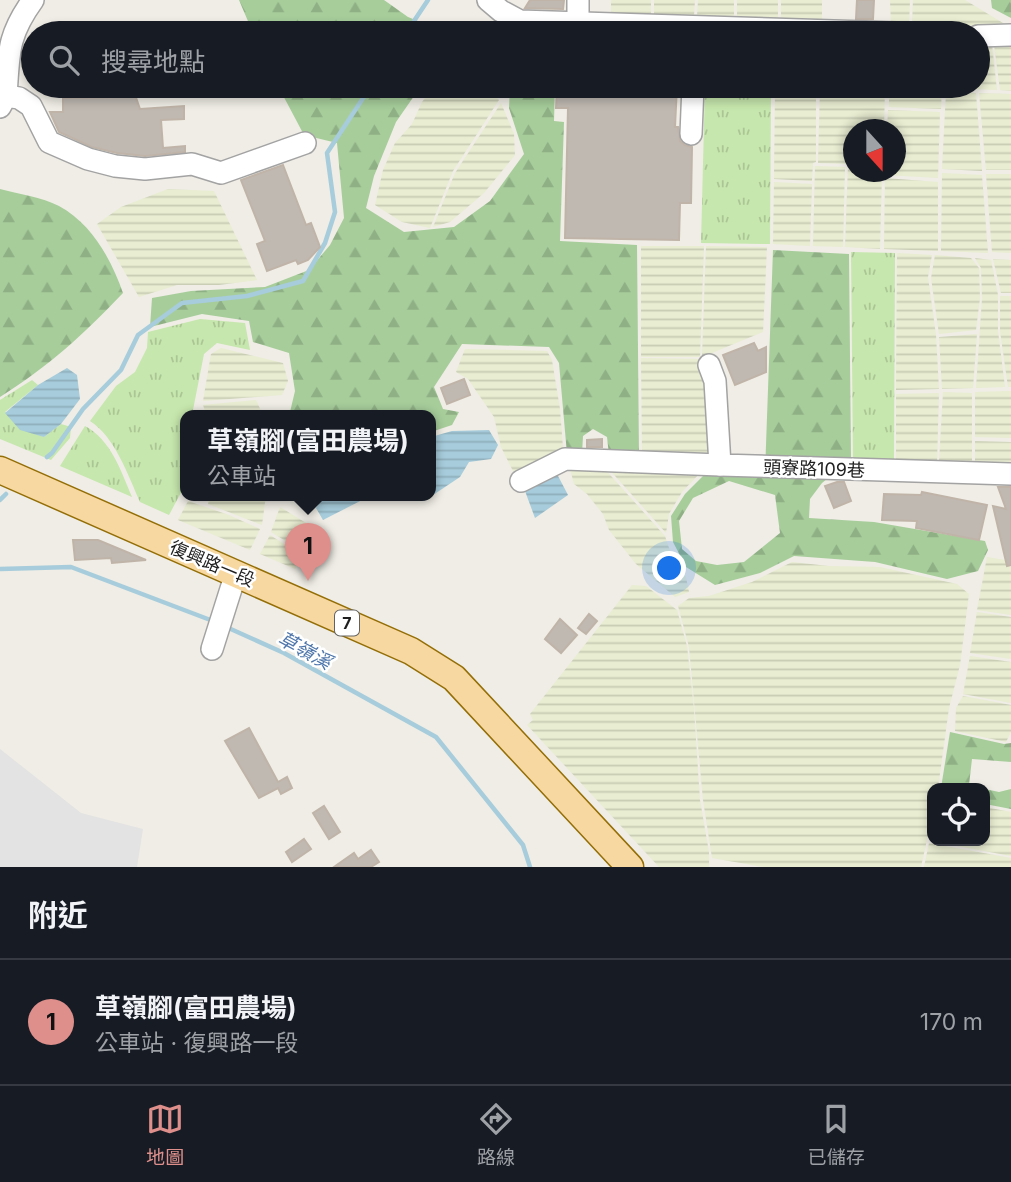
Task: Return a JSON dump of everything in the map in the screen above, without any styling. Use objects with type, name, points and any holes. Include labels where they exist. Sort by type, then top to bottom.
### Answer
[{"type":"main road","name":"復興路一段","points":[[0,470],[411,651],[454,678],[630,867]]},
{"type":"lane","points":[[33,0],[18,22],[10,45],[3,102],[19,98],[31,106],[49,142],[88,159],[115,166],[145,169],[192,164],[221,173],[305,143]]},
{"type":"lane","points":[[488,0],[520,21]]},
{"type":"lane","points":[[578,0],[578,21]]},
{"type":"lane","points":[[990,36],[1011,35]]},
{"type":"lane","points":[[691,134],[692,98]]},
{"type":"lane","points":[[709,365],[715,381],[720,465]]},
{"type":"lane","name":"頭寮路109巷","points":[[521,481],[565,459],[1011,474]]},
{"type":"lane","points":[[212,649],[236,573]]},
{"type":"green space","points":[[239,0],[384,0],[418,21],[248,21]]},
{"type":"green space","points":[[611,0],[651,0],[651,18],[611,16]]},
{"type":"green space","points":[[654,0],[695,0],[694,16],[654,16]]},
{"type":"green space","points":[[698,0],[734,0],[734,18],[697,16]]},
{"type":"green space","points":[[737,0],[778,0],[778,19],[737,17]]},
{"type":"green space","points":[[781,0],[822,0],[822,19],[781,18]]},
{"type":"green space","points":[[890,0],[910,0],[909,21],[891,21]]},
{"type":"green space","points":[[913,0],[965,0],[1008,26],[990,26],[990,21],[912,21]]},
{"type":"green space","points":[[991,0],[1011,0],[1011,18],[992,8]]},
{"type":"green space","points":[[990,44],[992,44],[997,90],[990,90]]},
{"type":"green space","points":[[1011,44],[1011,91],[1000,90],[994,45]]},
{"type":"green space","points":[[990,93],[1011,94],[1011,170],[986,170],[979,98],[990,98]]},
{"type":"green space","points":[[284,98],[413,98],[396,122],[374,176],[366,208],[404,232],[454,227],[490,201],[524,154],[509,108],[509,98],[555,98],[554,121],[564,122],[560,241],[637,245],[639,456],[609,455],[607,437],[593,429],[583,436],[582,454],[567,454],[559,363],[549,347],[462,344],[434,387],[443,409],[459,412],[452,425],[436,430],[436,410],[290,410],[295,391],[289,353],[253,342],[249,321],[202,314],[150,327],[152,298],[191,291],[265,287],[309,270],[330,245],[344,218],[337,143],[304,135]]},
{"type":"green space","points":[[425,98],[499,100],[453,171],[430,228],[402,222],[375,205],[383,170],[395,143],[412,124]]},
{"type":"green space","points":[[705,98],[771,98],[770,244],[701,243]]},
{"type":"green space","points":[[775,98],[816,98],[816,162],[813,163],[812,181],[774,179]]},
{"type":"green space","points":[[820,98],[885,98],[884,119],[843,119],[843,164],[818,163]]},
{"type":"green space","points":[[889,98],[941,98],[941,109],[889,107]]},
{"type":"green space","points":[[946,98],[976,98],[982,171],[942,169]]},
{"type":"green space","points":[[501,103],[514,134],[515,155],[484,193],[450,222],[433,227],[455,173]]},
{"type":"green space","points":[[888,110],[940,112],[938,178],[906,176],[906,119],[888,119]]},
{"type":"green space","points":[[815,166],[843,167],[843,247],[813,246]]},
{"type":"green space","points":[[942,173],[982,175],[988,253],[941,251]]},
{"type":"green space","points":[[986,174],[1011,174],[1011,253],[992,252]]},
{"type":"green space","points":[[906,180],[938,182],[938,251],[884,249],[885,182],[906,182]]},
{"type":"green space","points":[[774,182],[812,184],[810,246],[773,244]]},
{"type":"green space","points":[[847,182],[882,182],[880,249],[845,247]]},
{"type":"green space","points":[[0,189],[45,200],[59,206],[81,222],[106,255],[123,293],[65,349],[0,397]]},
{"type":"green space","points":[[168,189],[214,191],[257,280],[219,285],[177,285],[139,297],[97,224],[121,207]]},
{"type":"green space","points":[[641,246],[704,246],[700,357],[641,357]]},
{"type":"green space","points":[[706,246],[767,247],[763,332],[702,357]]},
{"type":"green space","points":[[773,250],[849,254],[851,459],[822,483],[810,499],[809,518],[874,522],[985,541],[988,550],[978,571],[947,579],[875,562],[794,556],[760,573],[715,585],[686,567],[673,542],[671,516],[685,494],[703,476],[723,471],[765,473]],"holes":[[[729,481],[775,495],[780,533],[744,562],[717,565],[696,561],[682,549],[679,521],[693,498]]]},
{"type":"green space","points":[[851,252],[895,253],[894,460],[853,460]]},
{"type":"green space","points":[[897,253],[932,255],[928,277],[936,335],[939,389],[896,390]]},
{"type":"green space","points":[[935,255],[971,258],[979,268],[980,298],[976,330],[939,334],[931,278]]},
{"type":"green space","points":[[975,258],[991,260],[998,295],[998,331],[1005,387],[976,388],[982,298],[981,268]]},
{"type":"green space","points":[[993,259],[1011,260],[1011,293],[1001,293]]},
{"type":"green space","points":[[1000,296],[1011,296],[1011,387],[1008,387],[1000,331]]},
{"type":"green space","points":[[200,319],[245,323],[250,350],[217,343],[204,354],[193,410],[180,410],[180,494],[169,515],[140,502],[114,447],[90,421],[116,386],[135,372],[147,348],[148,332]]},
{"type":"green space","points":[[977,334],[973,388],[942,389],[939,337]]},
{"type":"green space","points":[[221,348],[283,363],[288,381],[282,395],[203,401],[211,354]]},
{"type":"green space","points":[[465,349],[547,351],[552,360],[560,409],[563,448],[559,450],[558,457],[517,479],[501,447],[494,417],[468,379],[456,372]]},
{"type":"green space","points":[[641,358],[701,359],[712,392],[714,458],[642,455]]},
{"type":"green space","points":[[32,380],[38,385],[5,412],[44,437],[61,424],[71,427],[70,438],[51,460],[0,439],[0,400]]},
{"type":"green space","points":[[1011,391],[1011,438],[975,437],[975,392]]},
{"type":"green space","points":[[943,392],[972,393],[972,464],[939,462]]},
{"type":"green space","points":[[939,393],[937,462],[896,460],[896,394]]},
{"type":"green space","points":[[256,400],[261,410],[204,410],[203,405]]},
{"type":"green space","points":[[85,426],[102,439],[108,448],[132,497],[60,466]]},
{"type":"green space","points":[[975,441],[1011,442],[1011,466],[975,464]]},
{"type":"green space","points":[[569,465],[603,467],[665,536],[670,551],[686,577],[689,592],[675,597],[636,564],[609,530],[603,514],[587,494],[574,484]]},
{"type":"green space","points":[[607,467],[701,472],[682,492],[669,514],[666,533]]},
{"type":"green space","points":[[188,501],[260,529],[250,550],[178,520]]},
{"type":"green space","points":[[209,501],[265,501],[262,525],[208,504]]},
{"type":"green space","points":[[280,507],[316,529],[305,553],[271,532]]},
{"type":"green space","points":[[270,535],[303,556],[295,569],[260,554]]},
{"type":"green space","points":[[987,557],[1011,561],[1011,615],[977,610]]},
{"type":"green space","points":[[792,562],[880,567],[957,584],[969,594],[960,665],[949,708],[939,783],[927,783],[927,840],[921,867],[763,867],[712,858],[703,800],[689,647],[678,606],[689,598],[709,596],[752,582]]},
{"type":"green space","points":[[632,585],[646,586],[677,610],[687,646],[700,800],[709,867],[659,867],[527,725],[533,720],[530,714]]},
{"type":"green space","points":[[977,612],[1011,617],[1011,659],[970,653]]},
{"type":"green space","points":[[970,656],[1011,662],[1011,703],[963,694]]},
{"type":"green space","points":[[963,696],[1011,705],[1011,732],[1006,742],[955,731],[956,708]]},
{"type":"green space","points":[[950,732],[1004,744],[1011,743],[1011,762],[972,759],[969,783],[942,783]]},
{"type":"green space","points":[[1011,789],[1011,809],[990,805],[990,790],[999,792]]},
{"type":"green space","points":[[990,808],[1011,812],[1011,856],[957,846],[990,846]]},
{"type":"green space","points":[[928,846],[945,846],[1011,858],[1011,867],[924,867]]},
{"type":"shaded area","points":[[0,749],[81,813],[143,829],[137,867],[0,867]]},
{"type":"water","points":[[67,368],[77,375],[80,399],[61,424],[44,437],[20,430],[5,413],[38,385]]},
{"type":"water","points":[[489,430],[498,445],[491,459],[469,462],[460,477],[436,493],[436,436],[452,431]]},
{"type":"water","points":[[557,474],[568,495],[535,518],[525,491]]},
{"type":"water","points":[[320,501],[360,501],[323,520],[316,508]]},
{"type":"building","points":[[530,0],[564,0],[563,9],[525,8]]},
{"type":"building","points":[[857,0],[874,0],[873,19],[856,19]]},
{"type":"building","points":[[63,98],[136,98],[140,109],[184,106],[184,119],[161,120],[163,148],[185,146],[185,152],[145,156],[92,147],[59,132],[50,112],[63,112]]},
{"type":"building","points":[[556,98],[676,98],[675,127],[678,127],[680,141],[692,147],[691,203],[680,203],[679,240],[565,238],[568,108],[556,108]]},
{"type":"building","points":[[283,165],[306,225],[311,223],[320,247],[308,260],[298,264],[296,260],[267,271],[257,244],[265,241],[241,180]]},
{"type":"building","points":[[754,343],[758,351],[766,347],[766,372],[735,385],[723,355]]},
{"type":"building","points":[[464,379],[470,395],[447,404],[441,388]]},
{"type":"building","points":[[602,439],[602,447],[587,447],[587,440]]},
{"type":"building","points":[[844,482],[851,501],[834,508],[825,486]]},
{"type":"building","points":[[998,487],[1011,487],[1011,565],[1007,566],[993,506],[1006,509]]},
{"type":"building","points":[[922,492],[987,505],[979,540],[916,528],[917,521],[882,520],[884,494],[921,495]]},
{"type":"building","points":[[73,540],[98,540],[146,560],[112,563],[111,558],[75,560]]},
{"type":"building","points":[[589,614],[597,621],[586,634],[578,628]]},
{"type":"building","points":[[560,619],[577,635],[561,653],[545,639]]},
{"type":"building","points":[[249,728],[278,782],[287,777],[292,788],[281,794],[278,788],[259,798],[225,741]]},
{"type":"building","points":[[324,806],[340,832],[329,839],[313,813]]},
{"type":"building","points":[[304,839],[311,849],[292,862],[286,852]]},
{"type":"building","points":[[371,850],[379,862],[371,867],[334,867],[354,853],[358,859]]},
{"type":"waterway","points":[[414,21],[428,0]]},
{"type":"waterway","points":[[47,457],[83,409],[121,370],[138,335],[182,303],[247,296],[303,281],[325,243],[335,212],[327,153],[363,98]]},
{"type":"waterway","points":[[0,500],[6,494]]},
{"type":"waterway","name":"草嶺溪","points":[[0,569],[71,567],[213,621]]},
{"type":"waterway","name":"草嶺溪","points":[[224,626],[284,653],[436,737],[523,845],[530,867]]},
{"type":"place","name":"草嶺腳(富田農場)","points":[[308,581]]}]
